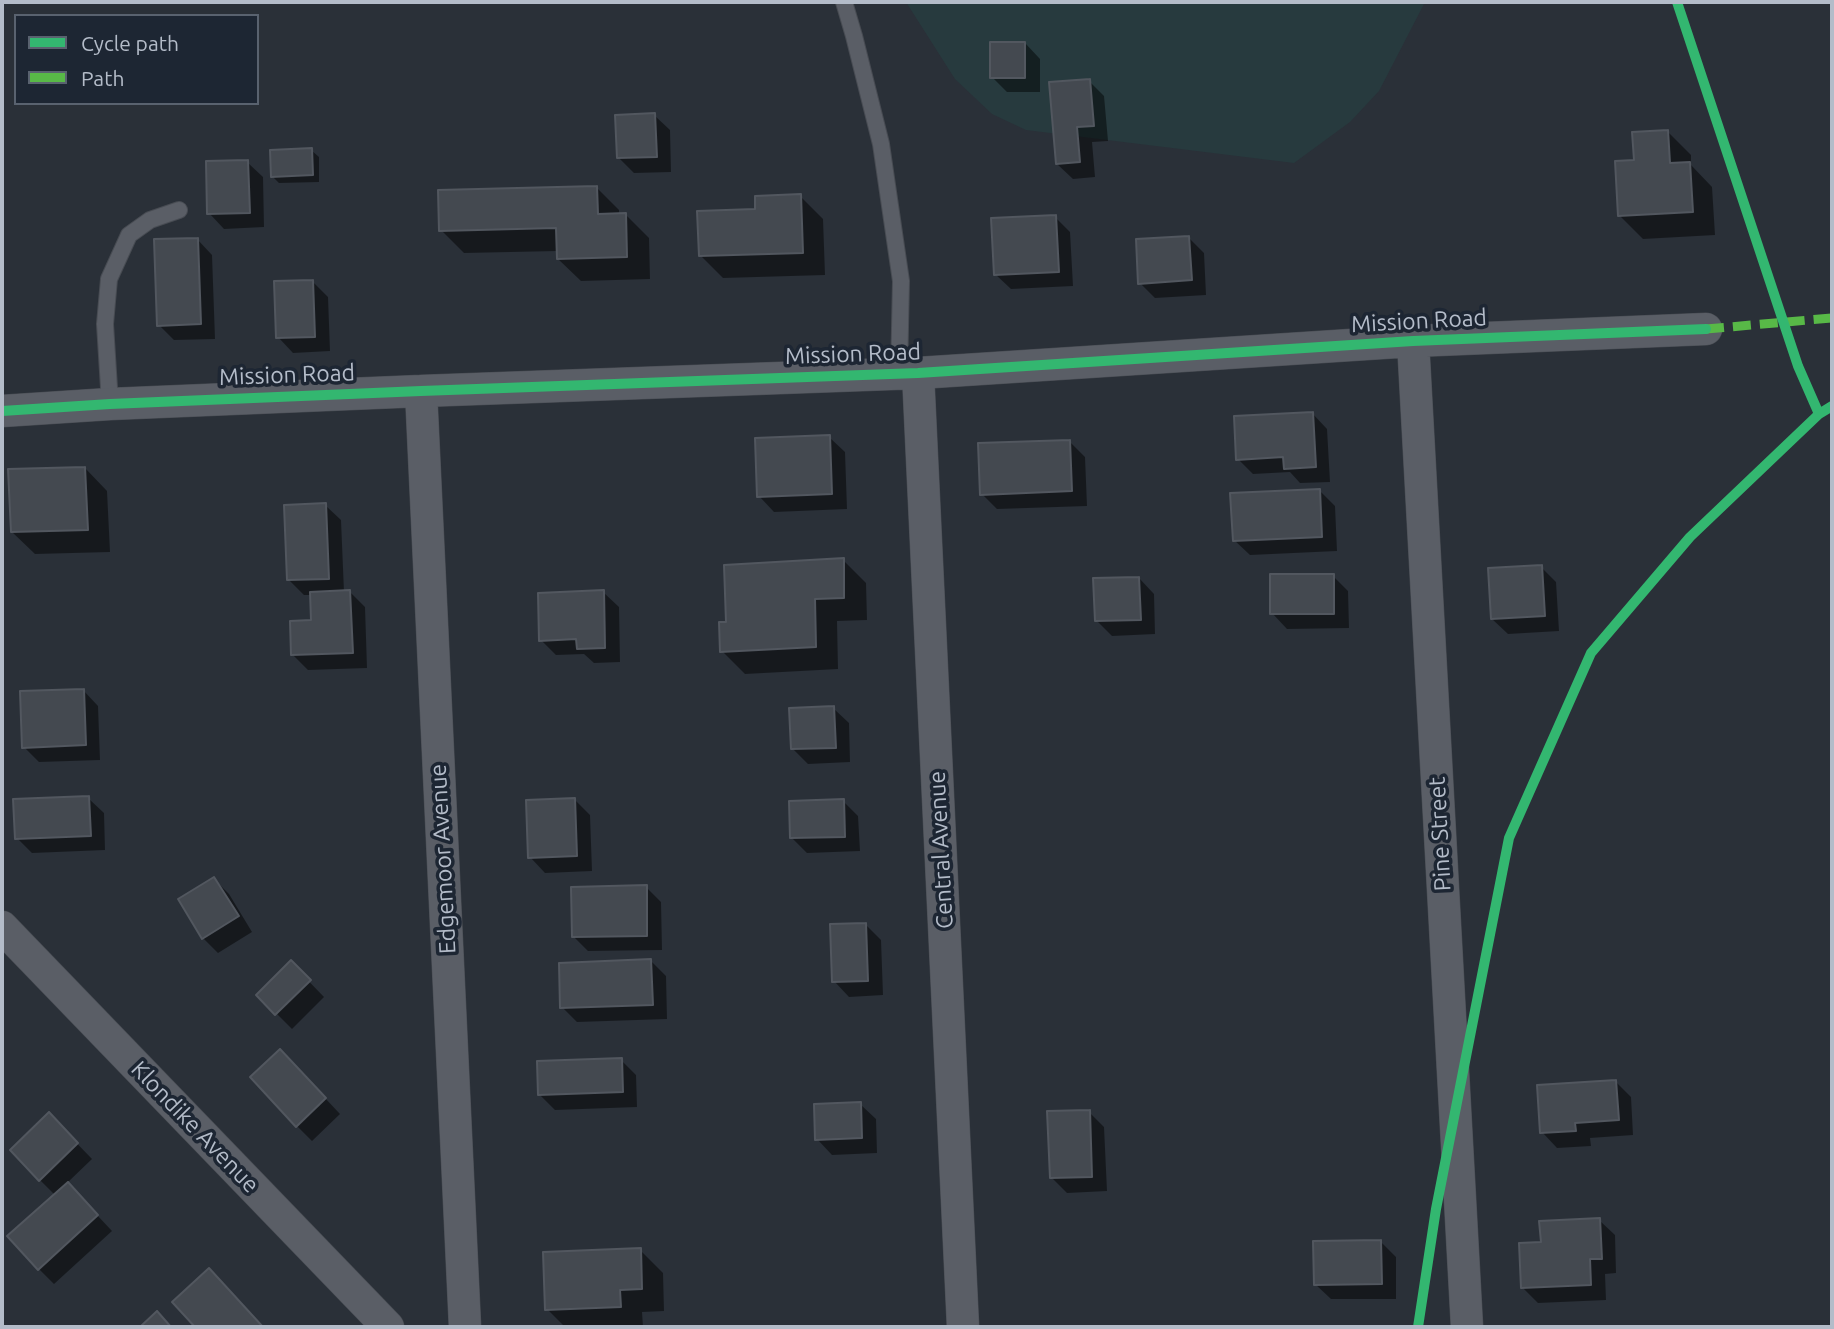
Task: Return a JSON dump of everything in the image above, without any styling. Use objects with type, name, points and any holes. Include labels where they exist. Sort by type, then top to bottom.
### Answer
[{"type":"street","name":"Mission Road","points":[[2,411],[421,391],[909,374],[1413,341],[1706,330]]},
{"type":"street","name":"Pine Street","points":[[1413,341],[1467,1327]]},
{"type":"street","name":"Central Avenue","points":[[909,374],[963,1327]]},
{"type":"street","name":"Edgemoor Avenue","points":[[421,391],[465,1327]]},
{"type":"street","name":"Klondike Avenue","points":[[2,927],[388,1327]]},
{"type":"lane","points":[[844,2],[881,144],[901,281],[909,374]]},
{"type":"lane","points":[[110,404],[106,324],[109,279],[129,235],[150,220],[180,210]]},
{"type":"green space","points":[[906,2],[1425,2],[1379,91],[1350,122],[1294,163],[1026,130],[992,114],[955,79]]},
{"type":"building","points":[[990,42],[1025,42],[1025,78],[990,78]]},
{"type":"building","points":[[1090,79],[1094,126],[1077,127],[1080,162],[1056,164],[1049,82]]},
{"type":"building","points":[[655,113],[657,157],[617,158],[615,115]]},
{"type":"building","points":[[1668,130],[1670,163],[1690,162],[1693,212],[1618,216],[1615,161],[1634,160],[1632,132]]},
{"type":"building","points":[[312,148],[313,175],[271,177],[270,150]]},
{"type":"building","points":[[248,160],[250,213],[207,214],[206,161]]},
{"type":"building","points":[[597,186],[598,214],[626,213],[627,257],[557,259],[556,228],[439,231],[438,190]]},
{"type":"building","points":[[801,194],[803,253],[699,256],[697,211],[755,209],[755,196]]},
{"type":"building","points":[[1056,215],[1059,272],[994,275],[991,218]]},
{"type":"building","points":[[1189,236],[1192,280],[1138,284],[1136,239]]},
{"type":"building","points":[[198,238],[201,324],[157,326],[154,239]]},
{"type":"building","points":[[313,280],[315,337],[276,338],[274,281]]},
{"type":"building","points":[[1313,412],[1316,467],[1284,469],[1283,457],[1236,460],[1234,416]]},
{"type":"building","points":[[830,435],[832,494],[757,497],[755,438]]},
{"type":"building","points":[[1070,440],[1072,491],[980,495],[978,443]]},
{"type":"building","points":[[85,467],[88,530],[11,532],[8,469]]},
{"type":"building","points":[[1320,489],[1322,537],[1233,541],[1230,493]]},
{"type":"building","points":[[326,503],[329,579],[287,580],[284,505]]},
{"type":"building","points":[[844,558],[844,598],[815,599],[816,647],[720,652],[719,622],[726,622],[724,565]]},
{"type":"building","points":[[1542,565],[1545,616],[1491,619],[1488,568]]},
{"type":"building","points":[[1270,574],[1334,574],[1334,614],[1270,614]]},
{"type":"building","points":[[1139,577],[1141,620],[1095,621],[1093,578]]},
{"type":"building","points":[[350,590],[353,653],[291,655],[290,621],[311,620],[310,592]]},
{"type":"building","points":[[604,590],[605,648],[577,649],[576,639],[539,641],[538,593]]},
{"type":"building","points":[[84,689],[86,745],[22,748],[20,691]]},
{"type":"building","points":[[834,706],[836,748],[791,749],[789,708]]},
{"type":"building","points":[[89,796],[91,836],[15,839],[13,799]]},
{"type":"building","points":[[575,798],[577,856],[528,858],[526,800]]},
{"type":"building","points":[[844,799],[845,837],[790,838],[789,801]]},
{"type":"building","points":[[214,877],[239,916],[202,939],[178,899]]},
{"type":"building","points":[[647,885],[647,936],[572,937],[571,887]]},
{"type":"building","points":[[866,923],[868,981],[832,982],[830,924]]},
{"type":"building","points":[[651,959],[653,1005],[560,1008],[559,963]]},
{"type":"building","points":[[291,960],[311,980],[275,1015],[256,995]]},
{"type":"building","points":[[280,1049],[326,1098],[296,1127],[250,1077]]},
{"type":"building","points":[[622,1058],[623,1092],[538,1095],[537,1061]]},
{"type":"building","points":[[1616,1080],[1619,1120],[1575,1123],[1576,1131],[1540,1133],[1537,1085]]},
{"type":"building","points":[[861,1102],[862,1138],[815,1140],[814,1104]]},
{"type":"building","points":[[1090,1110],[1092,1177],[1050,1178],[1047,1111]]},
{"type":"building","points":[[49,1112],[78,1143],[39,1181],[10,1150]]},
{"type":"building","points":[[68,1182],[98,1215],[38,1270],[7,1236]]},
{"type":"building","points":[[1600,1218],[1602,1259],[1590,1259],[1591,1285],[1521,1288],[1519,1243],[1541,1242],[1539,1221]]},
{"type":"building","points":[[1381,1240],[1382,1284],[1314,1285],[1313,1241]]},
{"type":"building","points":[[641,1248],[642,1289],[620,1290],[621,1307],[545,1310],[543,1252]]},
{"type":"building","points":[[209,1268],[263,1327],[195,1327],[172,1302]]},
{"type":"building","points":[[157,1311],[171,1327],[140,1327]]},
{"type":"marked path","points":[[1706,329],[1832,318]]},
{"type":"cycle path","points":[[1677,2],[1798,366],[1819,414]]},
{"type":"cycle path","points":[[2,411],[421,391],[918,373],[1413,341],[1706,329]]},
{"type":"cycle path","points":[[1418,1327],[1436,1209],[1509,838],[1591,653],[1690,537],[1819,414],[1832,406]]}]
